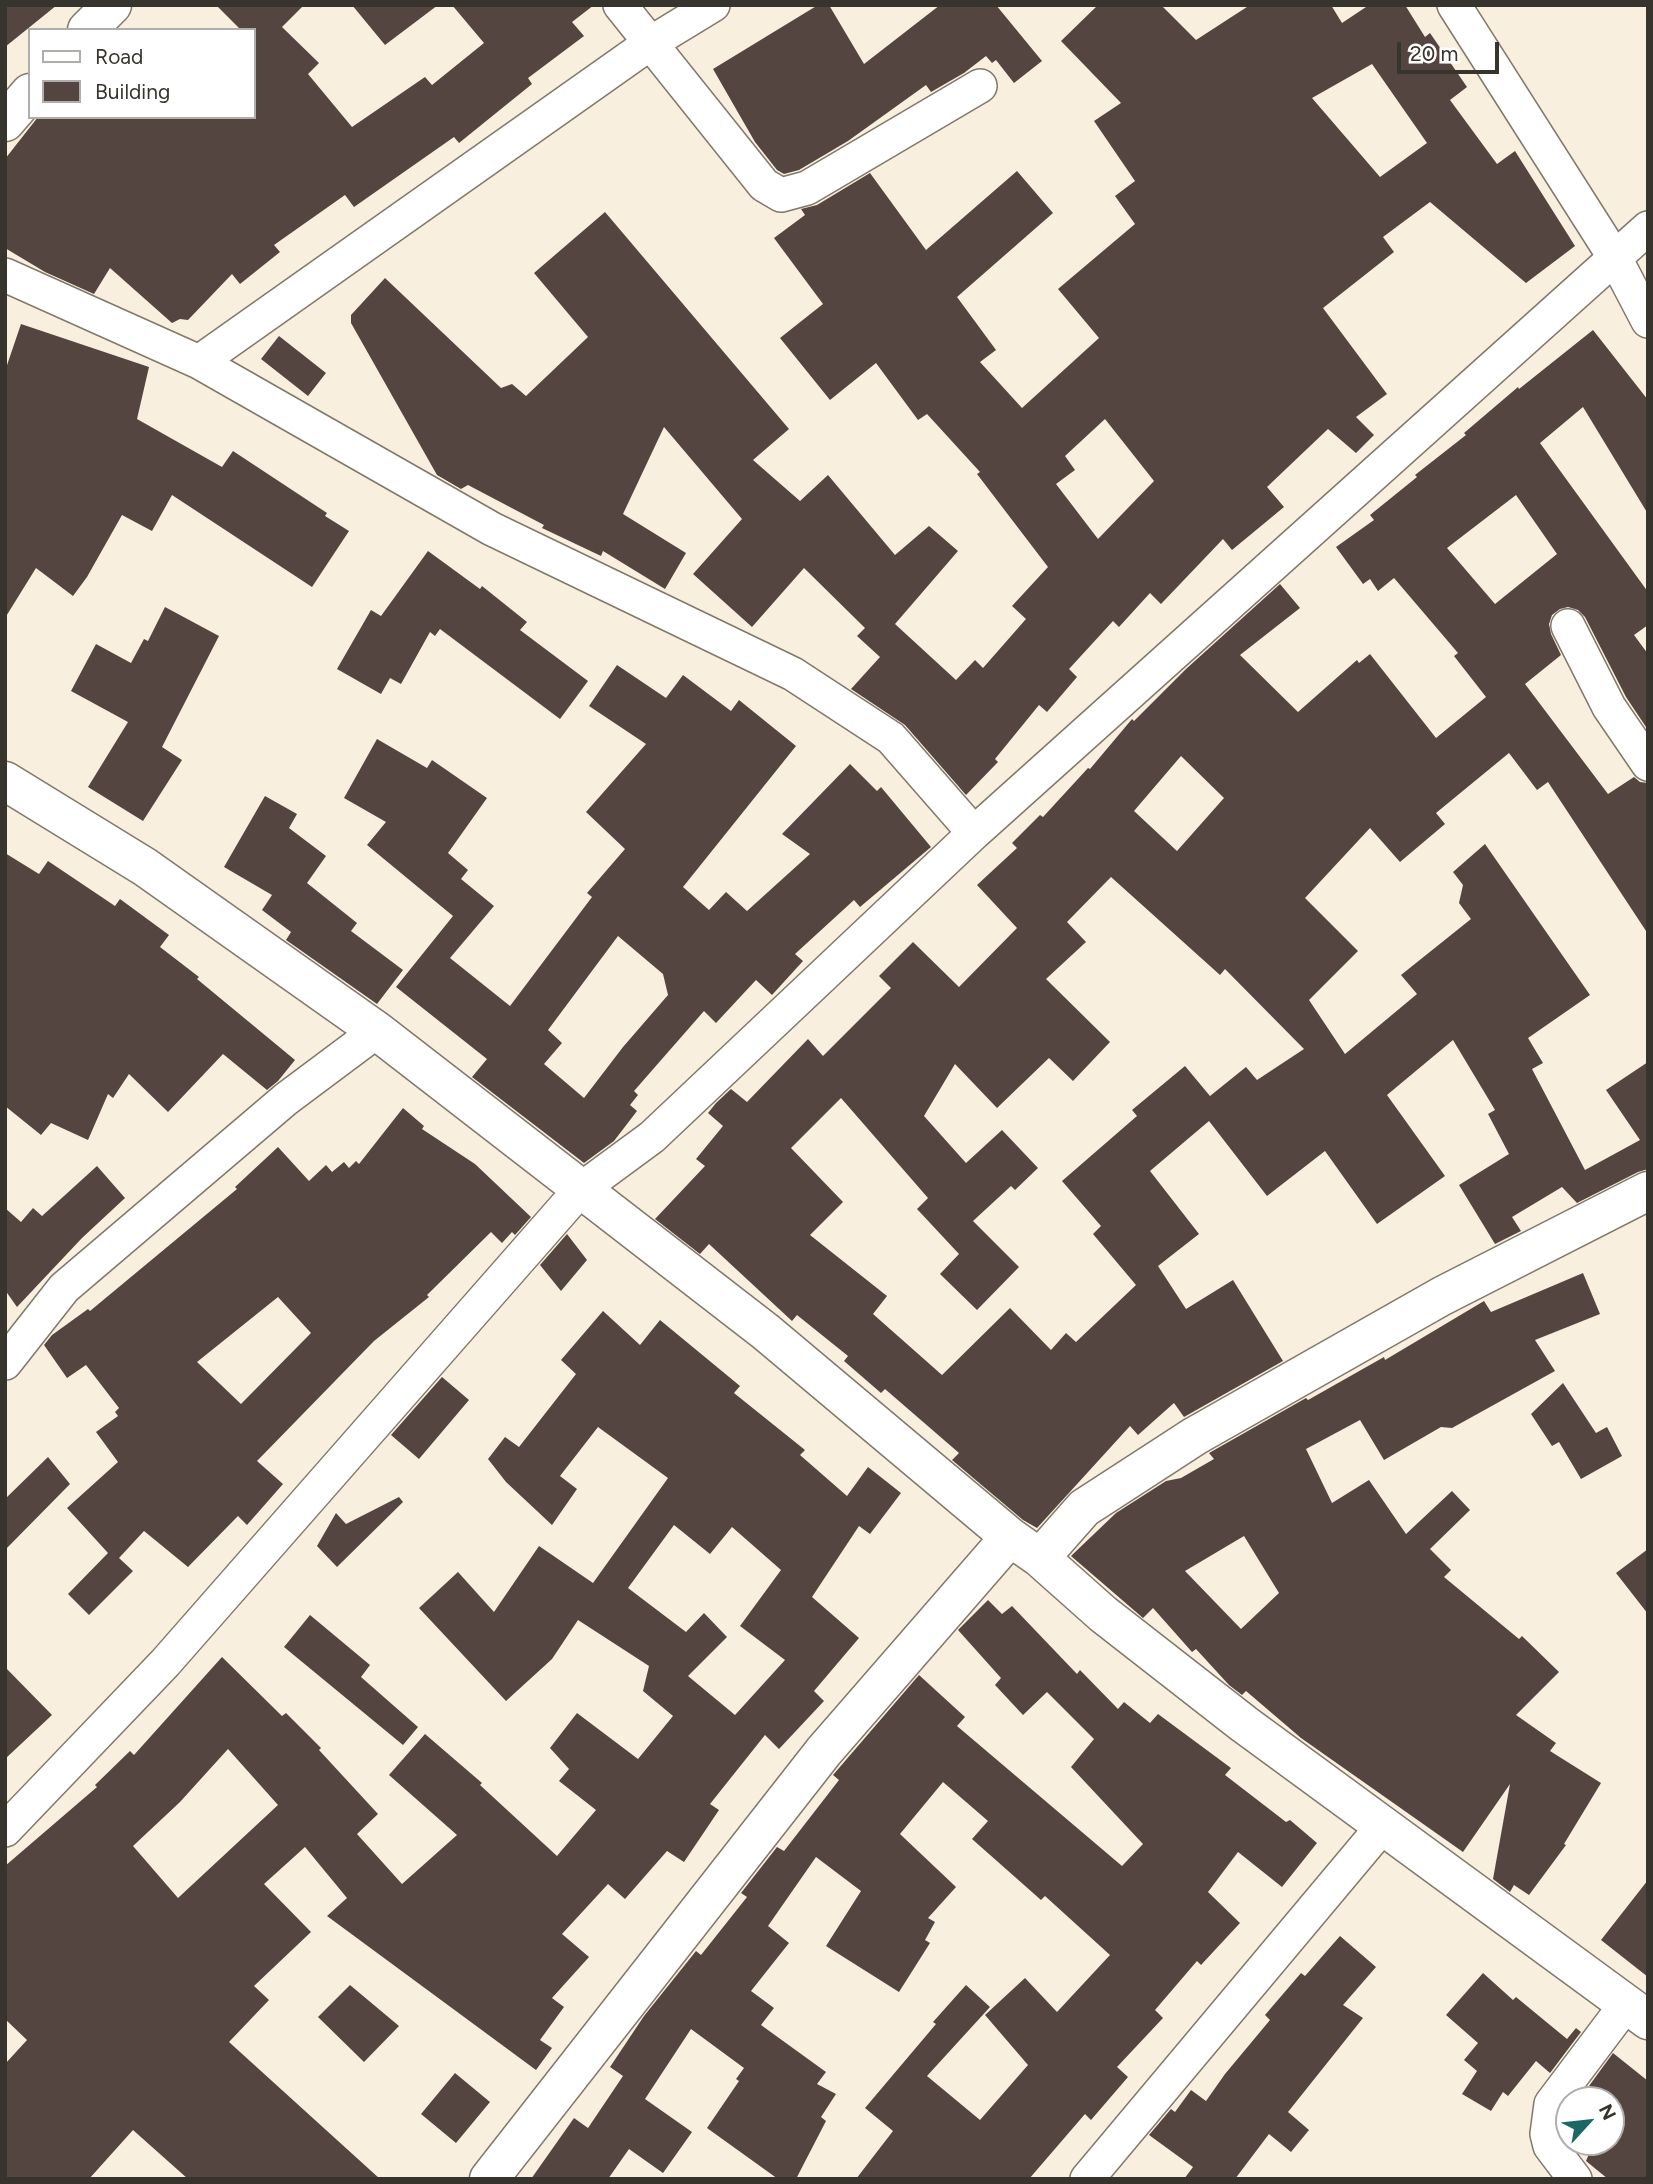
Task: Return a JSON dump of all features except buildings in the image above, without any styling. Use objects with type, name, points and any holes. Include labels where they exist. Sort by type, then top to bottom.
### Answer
[{"type":"street","points":[[89,28],[112,5]]},
{"type":"street","points":[[620,5],[764,185],[781,195],[807,188],[980,86]]},
{"type":"street","points":[[199,362],[649,44],[713,5]]},
{"type":"street","points":[[1454,5],[1615,258],[1648,321]]},
{"type":"street","points":[[5,122],[28,95]]},
{"type":"street","points":[[5,1830],[165,1663],[580,1189],[652,1137],[974,833],[1648,228]]},
{"type":"street","points":[[5,275],[199,362],[492,529],[793,674],[891,738],[974,833]]},
{"type":"street","points":[[1568,626],[1609,706],[1648,764]]},
{"type":"street","points":[[5,781],[145,867],[377,1031],[766,1332],[1114,1622],[1244,1724],[1638,2011],[1551,2104],[1546,2134],[1550,2146],[1575,2179]]},
{"type":"street","points":[[5,1363],[64,1288],[286,1098],[377,1031]]},
{"type":"street","points":[[489,2179],[824,1751],[1025,1548],[1195,1436],[1442,1296],[1648,1191]]},
{"type":"street","points":[[1087,2179],[1382,1827]]}]
